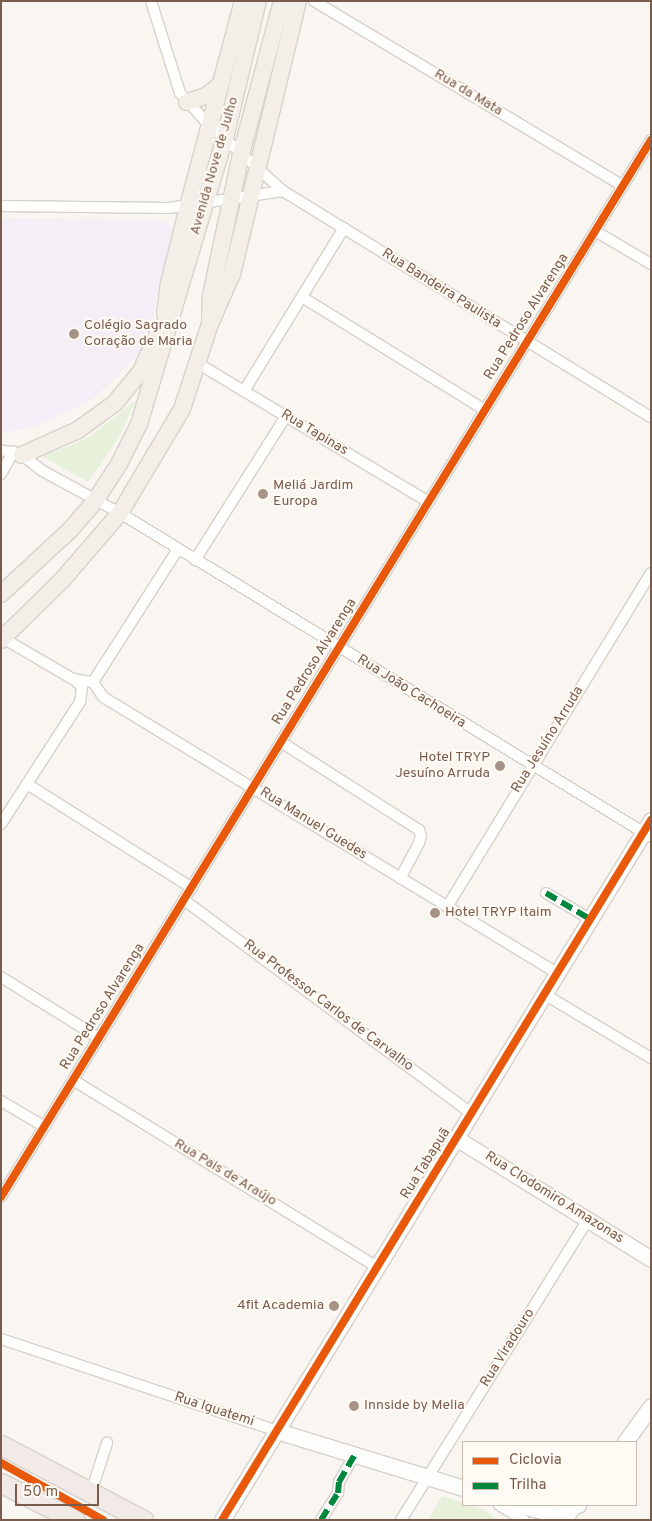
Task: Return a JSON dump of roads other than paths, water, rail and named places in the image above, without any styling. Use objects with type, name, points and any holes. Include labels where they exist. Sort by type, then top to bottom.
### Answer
[{"type":"highway","points":[[1,1444],[143,1520]]},
{"type":"highway","points":[[1,1483],[75,1520]]},
{"type":"main road","name":"Avenida Nove de Julho","points":[[167,323],[169,283],[243,1]]},
{"type":"main road","name":"Avenida Nove de Julho","points":[[1,594],[70,530],[95,501],[120,464],[139,424],[167,323],[226,138],[258,1]]},
{"type":"main road","name":"Avenida Nove de Julho","points":[[210,324],[211,295],[241,154],[282,1]]},
{"type":"main road","name":"Avenida Nove de Julho","points":[[2,638],[63,580],[120,513],[182,409],[199,364],[210,324],[232,274],[256,167],[298,1]]},
{"type":"main road","points":[[187,102],[206,96],[220,85]]},
{"type":"main road","points":[[18,453],[78,430],[115,404],[141,370],[167,323]]},
{"type":"street","name":"Rua Bandeira Paulista","points":[[151,1],[174,80],[187,102],[210,126],[226,138],[241,154],[283,191],[651,417]]},
{"type":"street","name":"Rua da Mata","points":[[314,1],[622,185]]},
{"type":"street","name":"Rua Pedroso Alvarenga","points":[[1,1197],[651,140]]},
{"type":"street","points":[[1,206],[188,206],[283,191]]},
{"type":"street","points":[[244,391],[344,228]]},
{"type":"street","points":[[595,231],[651,264]]},
{"type":"street","points":[[302,297],[485,410]]},
{"type":"street","name":"Rua Tapinas","points":[[199,364],[428,502]]},
{"type":"street","points":[[195,560],[286,416]]},
{"type":"street","points":[[1,450],[18,453],[1,474]]},
{"type":"street","name":"Rua João Cachoeira","points":[[18,453],[41,470],[120,513],[532,766],[648,830]]},
{"type":"street","points":[[1,824],[80,702],[94,686],[178,549]]},
{"type":"street","name":"Rua Jesuíno Arruda","points":[[447,907],[651,573]]},
{"type":"street","name":"Rua Manuel Guedes","points":[[2,638],[73,679],[94,686],[253,787],[557,973]]},
{"type":"street","name":"Rua Manuel Guedes","points":[[73,679],[82,687],[80,702]]},
{"type":"street","points":[[281,742],[419,830],[419,843],[400,878]]},
{"type":"street","points":[[27,784],[192,888]]},
{"type":"street","name":"Rua Tabapuã","points":[[222,1520],[590,919],[648,830]]},
{"type":"street","points":[[546,893],[590,919]]},
{"type":"street","name":"Rua Professor Carlos de Carvalho","points":[[184,900],[471,1114]]},
{"type":"street","points":[[1,977],[99,1038]]},
{"type":"street","points":[[544,994],[651,1058]]},
{"type":"street","name":"Rua Pais de Araújo","points":[[73,1080],[377,1267]]},
{"type":"street","points":[[1,1101],[44,1127]]},
{"type":"street","name":"Rua Clodomiro Amazonas","points":[[456,1138],[651,1259]]},
{"type":"street","name":"Rua Viradouro","points":[[401,1520],[588,1219]]},
{"type":"street","name":"Rua Iguatemi","points":[[1,1339],[277,1430],[462,1488]]},
{"type":"street","points":[[625,1441],[651,1406]]},
{"type":"street","points":[[91,1492],[107,1443]]},
{"type":"street","points":[[321,1520],[338,1493],[339,1482],[355,1454]]},
{"type":"street","points":[[501,1506],[524,1520]]},
{"type":"street","points":[[522,1506],[553,1514],[577,1506]]},
{"type":"street","points":[[568,1520],[577,1506]]},
{"type":"place","name":"Colégio Sagrado Coração de Maria","points":[[74,334]]},
{"type":"place","name":"Meliá Jardim Europa","points":[[263,494]]},
{"type":"place","name":"Hotel TRYP Jesuíno Arruda","points":[[500,766]]},
{"type":"place","name":"Hotel TRYP Itaim","points":[[435,913]]},
{"type":"place","name":"4fit Academia","points":[[334,1306]]},
{"type":"place","name":"Innside by Melia","points":[[354,1406]]}]
